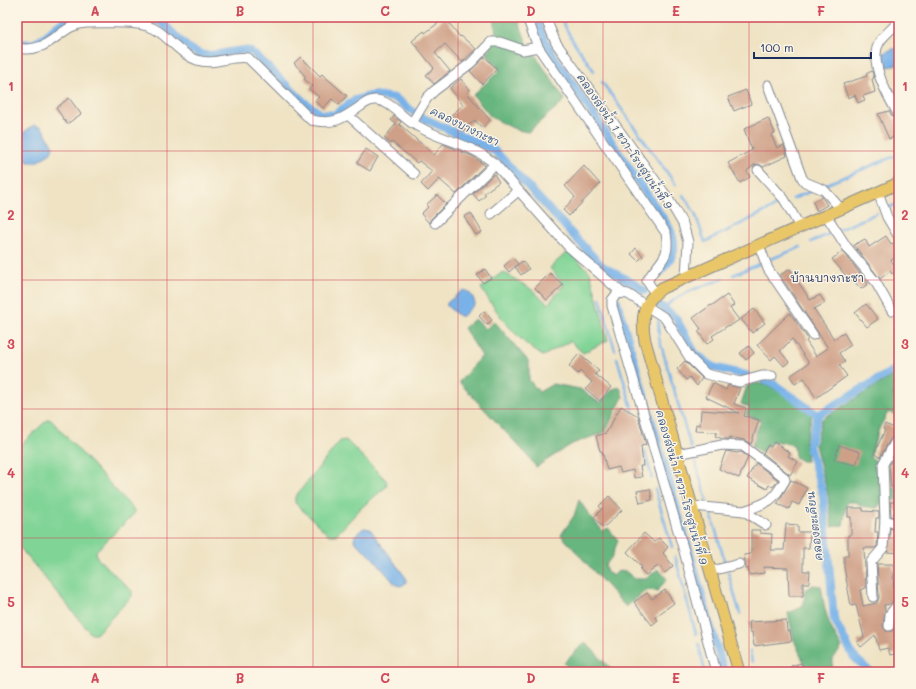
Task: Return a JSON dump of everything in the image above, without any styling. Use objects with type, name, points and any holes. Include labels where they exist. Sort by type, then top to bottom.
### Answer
[{"type":"main road","points":[[739,672],[645,341],[642,319],[645,305],[655,293],[686,277],[899,183]]},
{"type":"street","points":[[527,17],[538,47],[666,233],[668,246],[667,254],[647,281],[655,293]]},
{"type":"street","points":[[545,17],[556,44],[667,197],[683,224],[688,242],[686,277]]},
{"type":"street","points":[[899,20],[893,29],[881,40],[876,49],[876,63],[887,95],[899,115]]},
{"type":"street","points":[[17,48],[37,49],[64,32],[84,23],[146,25],[157,30],[184,52],[196,59],[213,62],[238,56],[248,58],[312,120],[325,123],[338,121],[367,102],[375,100],[385,103],[413,121],[472,148],[495,164],[568,246],[622,293],[632,296],[665,318],[690,358],[706,374],[740,382],[762,376],[772,376]]},
{"type":"street","points":[[413,121],[434,91],[471,63],[491,42],[500,42],[523,50],[538,47]]},
{"type":"street","points":[[768,85],[802,178],[805,182],[824,190],[841,209]]},
{"type":"street","points":[[348,115],[414,174]]},
{"type":"street","points":[[435,223],[495,164]]},
{"type":"street","points":[[758,170],[784,199],[800,227]]},
{"type":"street","points":[[491,214],[518,191]]},
{"type":"street","points":[[878,192],[887,217],[899,237]]},
{"type":"street","points":[[826,215],[846,246],[875,281],[892,311]]},
{"type":"street","points":[[759,245],[768,269],[813,335]]},
{"type":"street","points":[[622,293],[616,295],[612,306],[684,551],[716,672]]},
{"type":"street","points":[[873,597],[871,562],[883,548],[885,520],[883,464],[896,440]]},
{"type":"street","points":[[677,454],[733,444],[750,450],[764,464],[784,477],[785,480],[776,497],[768,502],[744,511],[693,506]]},
{"type":"street","points":[[744,511],[766,525]]},
{"type":"street","points":[[885,520],[899,525]]},
{"type":"street","points":[[711,571],[739,564]]},
{"type":"street","points":[[889,626],[890,614],[899,603]]},
{"type":"green space","points":[[494,17],[517,17],[526,41],[565,100],[528,132],[517,130],[491,117],[473,95],[500,70],[487,54],[496,34]]},
{"type":"green space","points":[[566,253],[571,254],[590,272],[608,340],[583,353],[570,341],[543,356],[516,335],[501,317],[481,288],[503,272],[531,289],[548,304],[564,285],[550,268]]},
{"type":"green space","points":[[475,319],[486,329],[494,321],[529,362],[529,380],[539,392],[553,384],[580,389],[600,403],[613,389],[620,387],[623,397],[605,432],[572,444],[536,467],[529,457],[459,382],[482,356],[464,328]]},
{"type":"green space","points":[[899,372],[899,390],[893,394],[899,402],[899,416],[888,412],[879,429],[870,457],[879,463],[881,490],[899,488],[899,500],[884,500],[877,508],[860,506],[857,502],[847,502],[843,525],[832,527],[828,495],[815,445],[822,419]]},
{"type":"green space","points":[[757,383],[779,391],[812,415],[805,443],[807,461],[802,461],[795,457],[794,445],[772,442],[768,444],[761,453],[752,446],[761,420],[746,415],[749,407],[741,404],[747,386]]},
{"type":"green space","points":[[50,419],[134,510],[134,514],[96,551],[97,558],[132,591],[132,596],[96,634],[91,634],[17,544],[17,449],[47,420]]},
{"type":"green space","points":[[346,440],[386,480],[387,486],[361,508],[336,535],[329,535],[295,503],[295,497],[340,441]]},
{"type":"green space","points":[[579,500],[592,519],[603,531],[608,528],[618,540],[612,557],[605,565],[607,572],[613,576],[619,570],[625,571],[635,579],[646,579],[658,569],[667,579],[657,591],[646,590],[626,607],[561,535],[574,516]]},
{"type":"green space","points":[[813,585],[821,586],[827,618],[842,647],[833,659],[832,672],[818,672],[814,667],[806,667],[794,640],[788,613],[796,610],[804,604],[805,590]]},
{"type":"green space","points":[[585,642],[614,672],[572,672],[564,663]]},
{"type":"water","points":[[899,47],[899,64],[888,67],[884,64],[882,56],[885,52]]},
{"type":"water","points":[[34,125],[42,127],[53,146],[51,153],[36,162],[28,162],[17,146],[17,142],[22,134]]},
{"type":"water","points":[[463,290],[471,295],[475,304],[463,316],[459,316],[447,306],[447,303]]},
{"type":"water","points":[[364,528],[370,529],[406,578],[406,583],[401,586],[396,585],[371,556],[354,541],[355,535]]},
{"type":"building","points":[[445,18],[460,37],[461,36],[476,49],[462,62],[445,44],[435,53],[450,71],[434,84],[426,75],[434,68],[412,41],[424,31],[425,33]]},
{"type":"building","points":[[301,57],[320,76],[322,74],[347,96],[339,105],[332,99],[323,108],[315,101],[319,97],[309,89],[312,86],[304,79],[306,77],[294,63]]},
{"type":"building","points":[[485,57],[497,69],[482,84],[470,71]]},
{"type":"building","points":[[872,71],[875,92],[863,96],[865,100],[858,103],[855,95],[848,98],[843,84],[867,76],[866,74]]},
{"type":"building","points":[[461,79],[470,90],[467,93],[490,120],[482,128],[475,120],[462,131],[449,117],[463,105],[450,88]]},
{"type":"building","points":[[746,90],[751,104],[734,111],[728,97]]},
{"type":"building","points":[[69,98],[81,114],[67,124],[56,108]]},
{"type":"building","points":[[889,111],[896,120],[899,135],[889,139],[878,114]]},
{"type":"building","points":[[394,116],[401,122],[399,124],[434,155],[443,144],[472,156],[485,165],[456,194],[439,179],[428,191],[421,184],[432,171],[419,161],[417,163],[392,142],[391,144],[384,138],[396,124],[391,120]]},
{"type":"building","points":[[768,118],[775,133],[771,135],[777,148],[784,145],[787,156],[763,167],[759,164],[754,165],[747,171],[750,177],[740,183],[728,163],[752,150],[744,129]]},
{"type":"building","points":[[366,149],[378,157],[370,171],[357,163]]},
{"type":"building","points":[[584,166],[600,184],[569,216],[563,210],[575,197],[565,186]]},
{"type":"building","points":[[494,174],[499,182],[484,193],[486,195],[479,201],[473,194]]},
{"type":"building","points":[[437,195],[446,204],[429,223],[421,214],[428,207],[426,205]]},
{"type":"building","points":[[822,197],[827,205],[817,211],[813,202]]},
{"type":"building","points":[[471,213],[482,232],[476,235],[464,217]]},
{"type":"building","points":[[886,236],[891,244],[893,243],[899,251],[899,255],[891,260],[897,270],[892,274],[890,271],[880,279],[854,245],[865,239],[869,247]]},
{"type":"building","points":[[636,248],[643,256],[638,261],[631,254]]},
{"type":"building","points":[[843,251],[868,284],[861,289],[853,280],[850,281],[832,259]]},
{"type":"building","points":[[513,258],[518,264],[509,272],[504,266]]},
{"type":"building","points":[[522,261],[529,269],[521,275],[515,267]]},
{"type":"building","points":[[485,269],[491,278],[483,283],[477,275]]},
{"type":"building","points":[[790,269],[810,300],[820,295],[825,303],[814,309],[834,339],[844,333],[851,345],[839,353],[845,362],[839,365],[847,376],[816,398],[804,378],[795,384],[790,376],[809,363],[792,339],[780,351],[789,362],[784,366],[775,356],[771,360],[757,345],[790,313],[808,339],[806,341],[816,356],[828,348],[780,275]]},
{"type":"building","points":[[550,273],[563,285],[547,300],[535,288]]},
{"type":"building","points":[[727,295],[734,305],[730,308],[739,320],[712,336],[714,339],[707,344],[698,331],[701,329],[693,318]]},
{"type":"building","points":[[866,304],[878,319],[867,327],[855,313]]},
{"type":"building","points":[[754,309],[765,323],[752,333],[741,319]]},
{"type":"building","points":[[484,311],[492,320],[487,325],[479,316]]},
{"type":"building","points":[[749,346],[754,353],[746,360],[740,353]]},
{"type":"building","points":[[579,354],[599,371],[595,374],[611,387],[600,401],[586,389],[592,382],[580,371],[578,374],[569,366]]},
{"type":"building","points":[[685,361],[702,378],[697,386],[690,377],[686,380],[677,369]]},
{"type":"building","points":[[713,383],[726,390],[728,385],[740,388],[734,404],[746,408],[744,416],[759,420],[751,444],[744,440],[730,437],[729,439],[723,439],[715,436],[717,432],[695,431],[696,424],[700,425],[701,410],[739,413],[706,397]]},
{"type":"building","points":[[621,406],[638,416],[646,445],[641,446],[643,466],[640,466],[642,477],[634,478],[633,470],[621,473],[619,467],[607,470],[602,451],[600,451],[596,436],[606,433]]},
{"type":"building","points":[[885,424],[899,430],[899,436],[896,435],[891,438],[880,457],[874,454],[885,430],[883,429]]},
{"type":"building","points":[[774,442],[790,453],[788,456],[798,462],[790,475],[763,453],[768,445],[771,447]]},
{"type":"building","points":[[839,445],[860,452],[856,465],[834,460]]},
{"type":"building","points":[[899,448],[899,463],[897,463],[899,487],[891,487],[889,465]]},
{"type":"building","points":[[726,451],[737,453],[741,452],[748,457],[739,478],[719,469]]},
{"type":"building","points":[[756,463],[778,480],[773,487],[769,485],[767,489],[747,478]]},
{"type":"building","points":[[791,480],[807,488],[799,505],[792,502],[789,509],[777,504]]},
{"type":"building","points":[[650,489],[652,500],[640,503],[637,491]]},
{"type":"building","points":[[609,496],[622,510],[603,528],[594,517],[602,509],[599,506]]},
{"type":"building","points":[[890,502],[899,502],[899,512],[894,512],[894,517],[891,516]]},
{"type":"building","points":[[848,508],[863,508],[863,511],[879,512],[879,518],[876,518],[875,532],[878,532],[877,546],[875,548],[864,548],[866,588],[860,590],[863,606],[877,603],[879,597],[877,564],[893,564],[894,599],[890,604],[884,605],[885,611],[883,626],[886,631],[892,631],[895,627],[896,618],[899,617],[899,653],[890,655],[888,648],[879,650],[875,635],[861,647],[857,642],[864,637],[856,605],[851,606],[844,567],[844,556],[848,556],[848,535],[851,535],[851,517],[848,517]]},
{"type":"building","points":[[786,524],[798,525],[798,532],[810,532],[809,548],[803,548],[803,571],[810,571],[809,583],[803,583],[803,596],[789,596],[788,568],[764,567],[764,573],[749,575],[748,568],[746,569],[744,555],[751,554],[751,530],[760,530],[760,533],[772,534],[771,550],[784,550]]},
{"type":"building","points":[[890,528],[897,531],[896,536],[899,537],[899,553],[887,552]]},
{"type":"building","points":[[644,533],[654,542],[659,538],[668,547],[663,553],[673,566],[665,573],[659,565],[646,575],[640,569],[642,567],[627,552]]},
{"type":"building","points":[[665,590],[674,603],[655,617],[658,620],[652,625],[634,602],[647,593],[652,599]]},
{"type":"building","points":[[786,620],[787,631],[790,631],[792,641],[754,646],[752,632],[750,633],[749,622]]},
{"type":"building","points":[[801,663],[804,671],[793,672],[791,666]]},
{"type":"waterway","name":"คลองบางกะชา","points":[[17,41],[31,44],[37,42],[63,22],[78,17]]},
{"type":"waterway","name":"คลองบางกะชา","points":[[87,17],[128,20],[142,17]]},
{"type":"waterway","name":"คลองบางกะชา","points":[[148,17],[162,23],[185,45],[195,52],[213,55],[237,50],[250,51]]},
{"type":"waterway","name":"คลองส่งน้ำ 1 ขวา-โรงสูบน้ำที่ 9","points":[[535,17],[547,46],[669,227],[674,243],[674,249],[669,261],[654,278]]},
{"type":"waterway","points":[[560,17],[573,41],[594,71]]},
{"type":"waterway","name":"คลองบางกะชา","points":[[255,55],[303,101],[321,114],[334,115],[355,100],[373,95],[395,98],[419,116],[495,151],[601,265],[644,291]]},
{"type":"waterway","points":[[602,82],[676,185]]},
{"type":"waterway","points":[[822,186],[895,156]]},
{"type":"waterway","points":[[793,199],[811,191]]},
{"type":"waterway","points":[[683,195],[695,213],[705,242],[778,205]]},
{"type":"waterway","points":[[888,208],[899,203]]},
{"type":"waterway","points":[[839,230],[877,213]]},
{"type":"waterway","points":[[811,242],[829,234]]},
{"type":"waterway","points":[[771,259],[801,247]]},
{"type":"waterway","points":[[733,275],[759,264]]},
{"type":"waterway","name":"คลองบางกะชา","points":[[612,281],[613,273]]},
{"type":"waterway","points":[[662,312],[673,301],[690,291],[723,279]]},
{"type":"waterway","points":[[600,298],[615,350]]},
{"type":"waterway","name":"คลองส่งน้ำ 1 ขวา-โรงสูบน้ำที่ 9","points":[[617,301],[724,672]]},
{"type":"waterway","name":"คลองบางกะชา","points":[[656,302],[676,318],[695,353],[713,367],[746,375]]},
{"type":"waterway","points":[[658,321],[659,338],[691,448]]},
{"type":"waterway","points":[[617,358],[633,411]]},
{"type":"waterway","name":"คลองตะเคียน","points":[[870,672],[853,656],[834,619],[823,495],[809,446],[818,415],[899,367]]},
{"type":"waterway","name":"คลองบางกะชา","points":[[764,380],[774,384],[818,415]]},
{"type":"waterway","points":[[645,452],[652,478]]},
{"type":"waterway","points":[[694,457],[707,501]]},
{"type":"waterway","points":[[655,489],[672,547]]},
{"type":"waterway","points":[[710,510],[725,563]]},
{"type":"waterway","points":[[675,556],[696,634]]},
{"type":"waterway","points":[[728,572],[740,614]]},
{"type":"waterway","points":[[699,644],[705,672]]},
{"type":"waterway","points":[[750,651],[752,662]]},
{"type":"district","name":"บ้านบางกะชา","points":[[827,277]]}]
